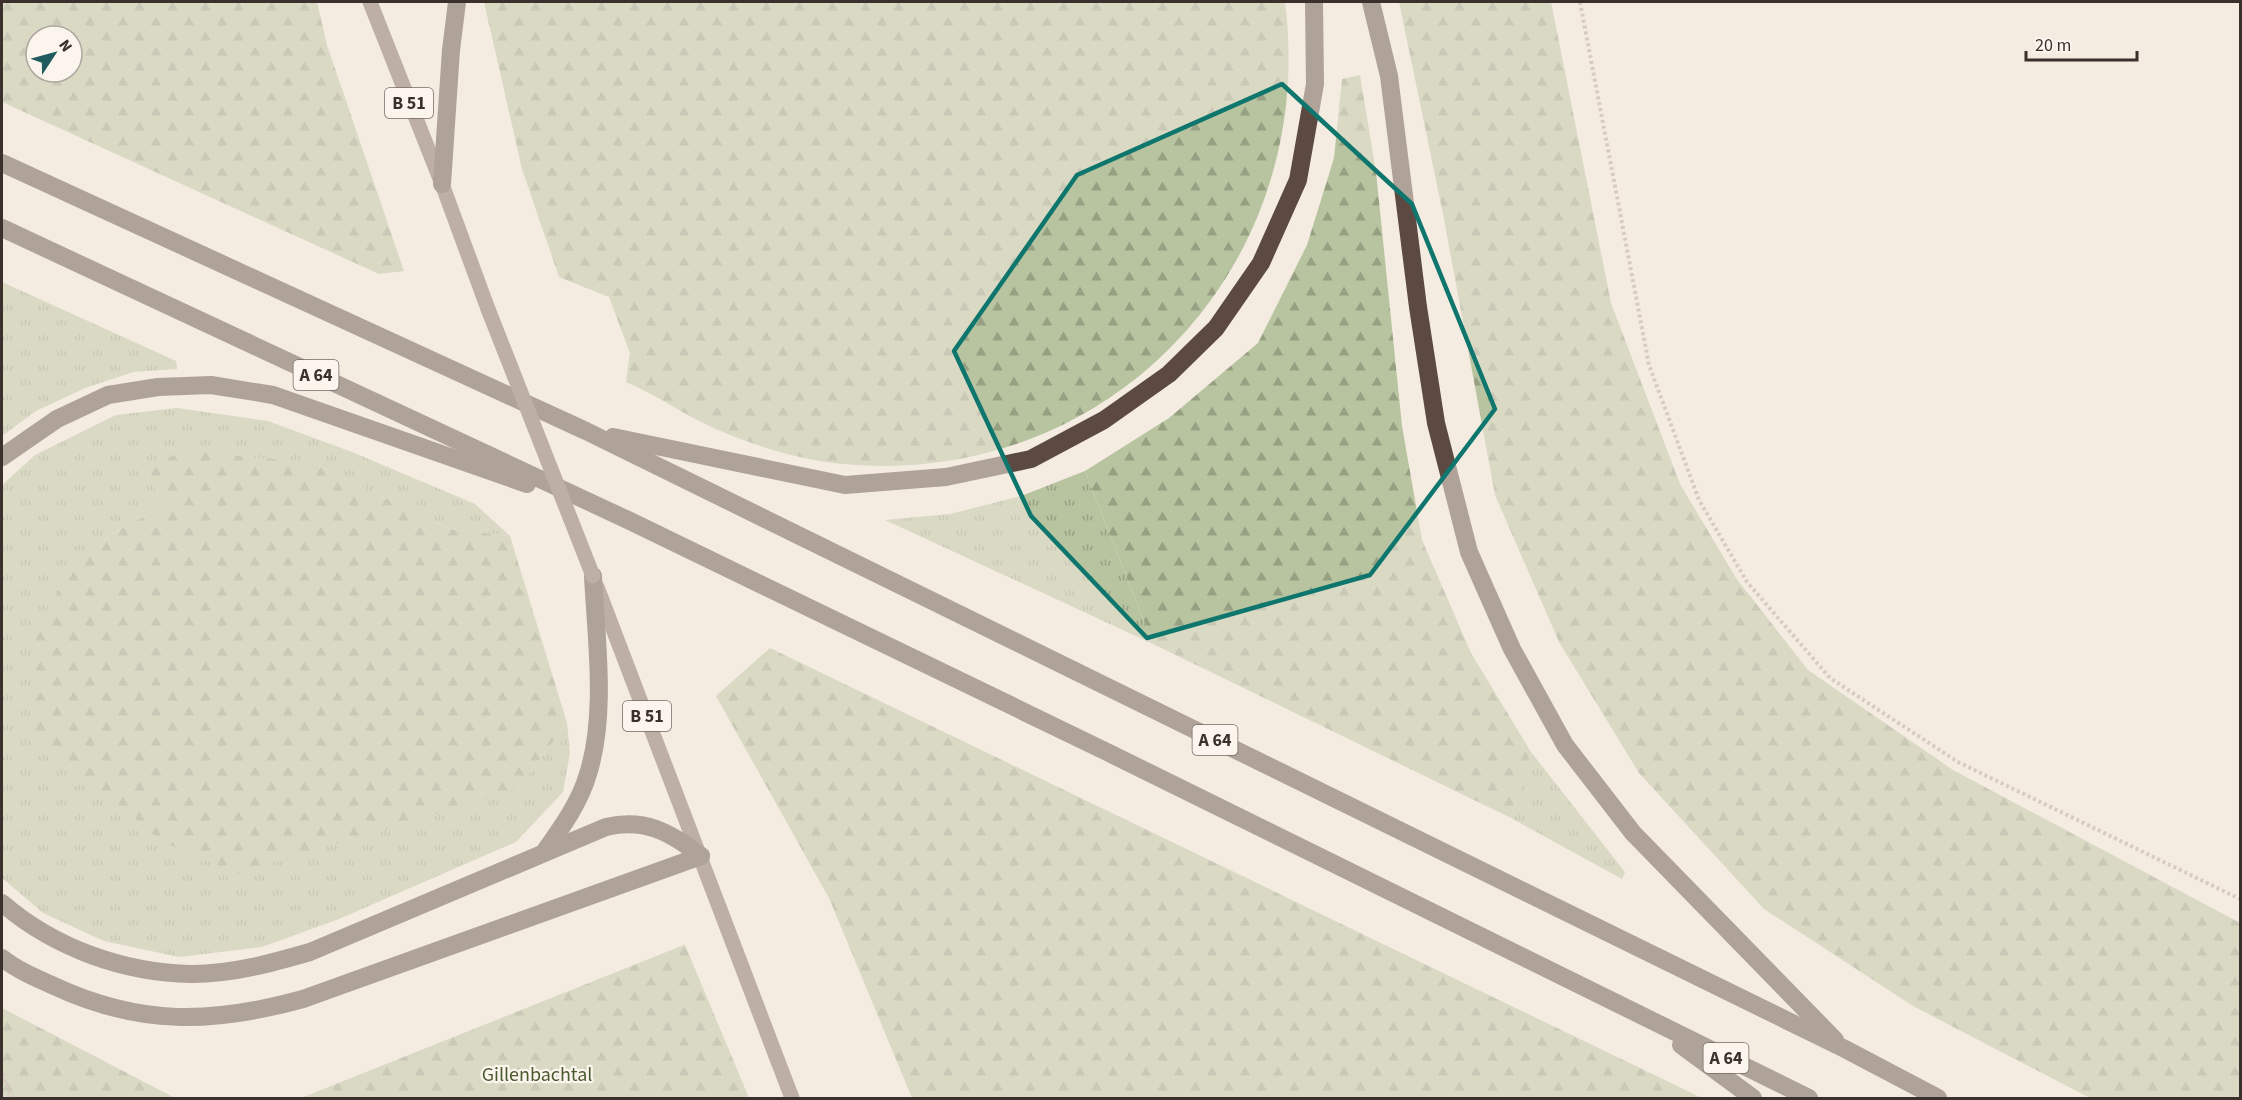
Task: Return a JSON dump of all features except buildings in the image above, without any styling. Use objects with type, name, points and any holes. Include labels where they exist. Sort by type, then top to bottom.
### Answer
[{"type":"highway","points":[[442,184],[451,50],[457,2]]},
{"type":"highway","points":[[586,431],[845,485],[946,477],[1031,459],[1104,420],[1169,374],[1216,328],[1261,263],[1298,180],[1315,84],[1314,2]]},
{"type":"highway","points":[[1371,2],[1389,76],[1418,307],[1436,423],[1469,552],[1512,649],[1565,745],[1633,833],[1845,1049]]},
{"type":"highway","name":"A 64","points":[[2,163],[586,431],[1845,1049],[1938,1098]]},
{"type":"highway","name":"A 64","points":[[2,228],[630,521],[1105,751],[1809,1098]]},
{"type":"highway","points":[[2,458],[57,419],[108,395],[167,386],[233,388],[273,394],[630,521]]},
{"type":"highway","points":[[545,851],[578,798],[588,775],[595,747],[598,715],[593,576]]},
{"type":"highway","points":[[2,903],[50,936],[106,960],[162,972],[194,974],[275,963],[310,952],[606,826],[639,823],[669,834],[701,856]]},
{"type":"highway","points":[[2,958],[34,976],[101,1005],[162,1017],[192,1018],[232,1015],[267,1009],[303,999],[701,856]]},
{"type":"highway","points":[[1643,1017],[1753,1098]]},
{"type":"main road","name":"B 51","points":[[370,2],[701,856],[792,1098]]},
{"type":"path","points":[[1580,2],[1649,365],[1698,500],[1747,582],[1830,678],[1958,762],[2241,899]]},
{"type":"path","points":[[2,1074],[12,1098]]},
{"type":"highlighted area","points":[[1282,84],[1412,204],[1495,409],[1370,575],[1147,638],[1031,516],[954,351],[1077,175]]},
{"type":"green space","points":[[2,2],[317,2],[327,45],[404,271],[379,274],[2,102]]},
{"type":"green space","points":[[484,2],[1285,2],[1287,98],[1268,189],[1230,270],[1177,341],[1109,398],[1029,439],[940,462],[843,464],[825,462],[769,449],[733,436],[699,421],[626,382],[630,353],[609,297],[559,277],[522,169]]},
{"type":"green space","points":[[1399,2],[1551,2],[1611,303],[1680,484],[1736,578],[1808,670],[1953,770],[2240,923],[2240,1098],[2090,1098],[1913,1006],[1764,909],[1639,773],[1559,642],[1495,495],[1444,219]]},
{"type":"green space","points":[[1360,75],[1376,172],[1402,426],[1422,540],[1471,653],[1531,752],[1511,818],[1153,644],[1085,471],[1169,418],[1258,343],[1307,245],[1334,158],[1342,79]]},
{"type":"green space","points":[[2,282],[176,361],[177,369],[133,372],[85,388],[36,411],[2,436]]},
{"type":"green space","points":[[177,408],[268,421],[352,452],[475,504],[510,536],[450,529],[310,462],[146,468],[163,506],[92,545],[517,789],[567,723],[570,753],[563,792],[516,842],[339,919],[262,947],[179,957],[104,941],[43,913],[2,878],[2,485],[35,455],[116,415]]},
{"type":"green space","points":[[183,451],[310,462],[450,529],[510,536],[567,723],[517,789],[237,874],[161,841],[35,734],[36,630],[61,586],[92,545],[163,506],[146,468]]},
{"type":"green space","points":[[1085,471],[1153,644],[885,520],[950,514],[1021,496]]},
{"type":"green space","points":[[770,648],[1702,1098],[912,1098],[829,898],[716,696]]},
{"type":"green space","points":[[1531,752],[1625,872],[1622,879],[1511,818]]},
{"type":"green space","name":"Gillenbachtal","points":[[684,945],[749,1098],[301,1098]]},
{"type":"green space","points":[[2,1008],[175,1098],[2,1098]]}]
